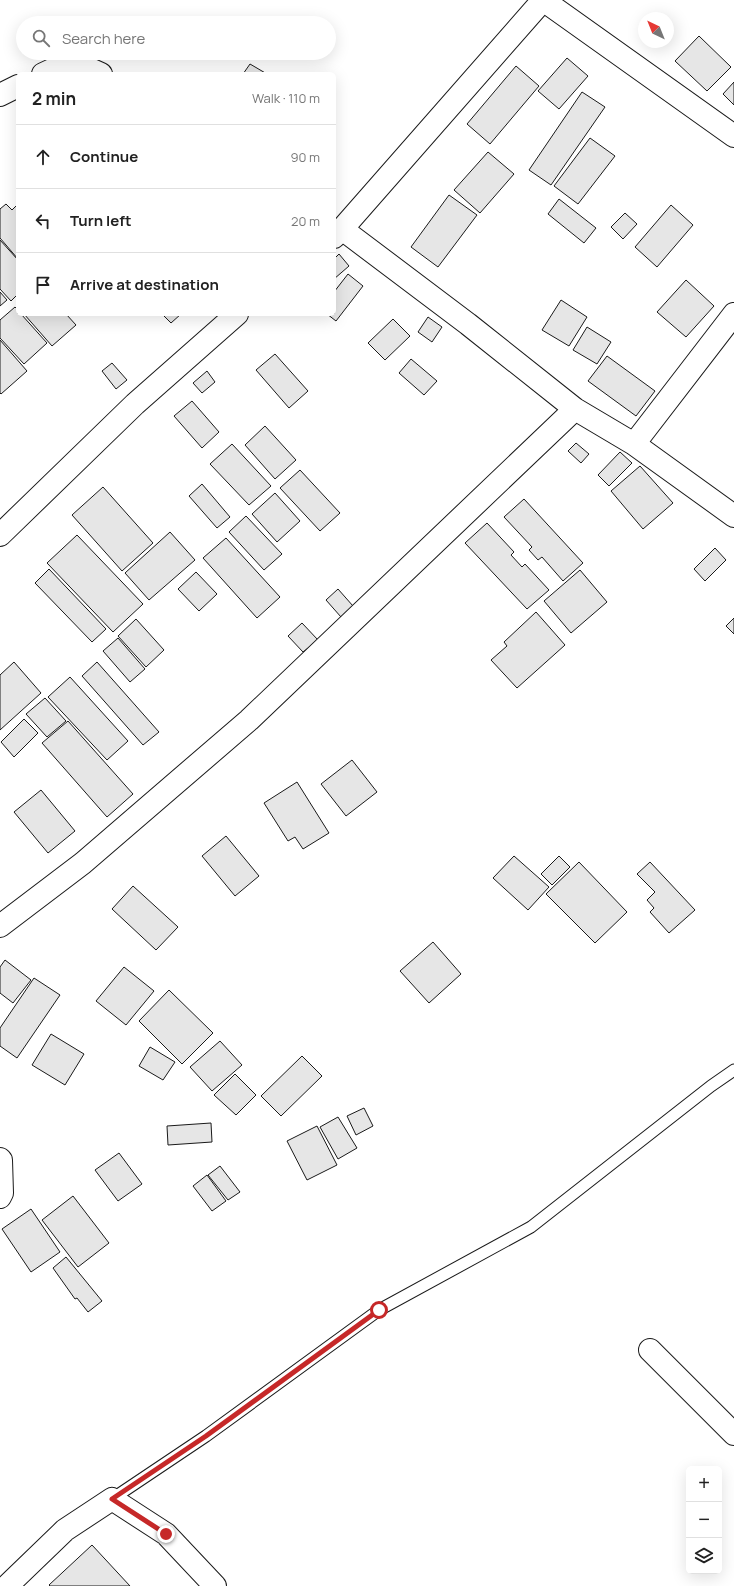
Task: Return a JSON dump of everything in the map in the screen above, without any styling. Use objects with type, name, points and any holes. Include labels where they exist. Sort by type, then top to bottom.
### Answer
[{"type":"street","points":[[734,136],[543,0],[338,233],[468,324],[575,409],[634,444],[734,516]]},
{"type":"street","points":[[47,72],[58,67],[82,65],[97,72]]},
{"type":"street","points":[[0,95],[16,87]]},
{"type":"street","points":[[634,444],[734,314]]},
{"type":"street","points":[[0,535],[135,404],[235,316]]},
{"type":"street","points":[[0,926],[83,863],[249,720],[575,409]]},
{"type":"street","points":[[0,1159],[2,1193],[0,1197]]},
{"type":"street","points":[[650,1350],[734,1434]]},
{"type":"street","points":[[7,1586],[65,1530],[112,1499],[166,1534],[215,1586]]},
{"type":"lane","points":[[112,1499],[206,1436],[379,1310],[531,1227],[711,1086],[734,1070]]},
{"type":"building","points":[[699,36],[731,67],[707,91],[675,61]]},
{"type":"building","points":[[567,58],[588,76],[559,109],[538,91]]},
{"type":"building","points":[[250,64],[264,72],[244,72]]},
{"type":"building","points":[[516,66],[539,86],[490,144],[467,124]]},
{"type":"building","points":[[734,82],[734,105],[723,94]]},
{"type":"building","points":[[582,92],[605,107],[551,185],[529,170]]},
{"type":"building","points":[[590,138],[615,156],[578,204],[554,186]]},
{"type":"building","points":[[488,152],[514,174],[480,213],[454,190]]},
{"type":"building","points":[[449,195],[477,215],[438,267],[411,247]]},
{"type":"building","points":[[559,199],[596,228],[584,243],[548,214]]},
{"type":"building","points":[[6,204],[12,210],[16,206],[16,257],[0,238],[0,209]]},
{"type":"building","points":[[671,205],[693,225],[657,267],[635,247]]},
{"type":"building","points":[[625,213],[637,224],[623,239],[611,227]]},
{"type":"building","points":[[0,240],[16,258],[16,296],[11,301],[0,289]]},
{"type":"building","points":[[339,254],[349,266],[336,277],[336,257]]},
{"type":"building","points":[[348,274],[363,286],[336,321],[330,316],[336,316],[336,289]]},
{"type":"building","points":[[686,280],[714,306],[686,337],[657,312]]},
{"type":"building","points":[[0,292],[7,300],[0,306]]},
{"type":"building","points":[[561,300],[587,317],[569,346],[542,330]]},
{"type":"building","points":[[15,307],[16,316],[23,316],[47,343],[24,364],[0,338],[0,320]]},
{"type":"building","points":[[26,316],[68,316],[76,325],[52,346]]},
{"type":"building","points":[[164,316],[179,316],[171,323]]},
{"type":"building","points":[[428,317],[442,327],[432,342],[418,332]]},
{"type":"building","points":[[393,319],[410,336],[385,360],[368,343]]},
{"type":"building","points":[[587,327],[611,342],[597,364],[573,350]]},
{"type":"building","points":[[0,340],[27,371],[1,394],[0,393]]},
{"type":"building","points":[[275,354],[308,391],[289,408],[256,370]]},
{"type":"building","points":[[607,356],[655,391],[636,416],[588,381]]},
{"type":"building","points":[[411,359],[437,381],[424,395],[399,373]]},
{"type":"building","points":[[112,363],[127,380],[116,389],[102,371]]},
{"type":"building","points":[[207,371],[215,382],[202,393],[193,383]]},
{"type":"building","points":[[192,401],[219,432],[202,448],[174,416]]},
{"type":"building","points":[[265,426],[296,460],[275,479],[245,445]]},
{"type":"building","points":[[576,443],[589,454],[581,463],[568,451]]},
{"type":"building","points":[[232,444],[271,486],[249,505],[210,464]]},
{"type":"building","points":[[620,452],[632,463],[609,486],[598,475]]},
{"type":"building","points":[[640,466],[673,503],[643,529],[611,491]]},
{"type":"building","points":[[300,470],[340,513],[320,531],[280,488]]},
{"type":"building","points":[[202,484],[230,517],[217,528],[189,496]]},
{"type":"building","points":[[103,487],[153,543],[122,571],[72,515]]},
{"type":"building","points":[[275,493],[300,521],[277,542],[252,514]]},
{"type":"building","points":[[524,499],[583,563],[563,581],[542,557],[538,560],[529,550],[532,547],[504,517]]},
{"type":"building","points":[[246,516],[282,554],[264,570],[229,532]]},
{"type":"building","points":[[487,523],[514,552],[511,555],[522,567],[525,564],[549,590],[527,609],[465,543]]},
{"type":"building","points":[[170,532],[195,560],[149,600],[125,573]]},
{"type":"building","points":[[77,535],[143,604],[113,632],[47,563]]},
{"type":"building","points":[[226,538],[280,597],[257,618],[203,558]]},
{"type":"building","points":[[715,548],[726,560],[705,581],[694,569]]},
{"type":"building","points":[[49,569],[106,629],[92,642],[35,583]]},
{"type":"building","points":[[580,570],[607,602],[571,633],[544,601]]},
{"type":"building","points":[[196,572],[217,594],[199,611],[178,589]]},
{"type":"building","points":[[338,589],[353,606],[341,617],[326,600]]},
{"type":"building","points":[[536,612],[565,645],[517,688],[491,660],[507,646],[504,642]]},
{"type":"building","points":[[734,618],[734,634],[726,626]]},
{"type":"building","points":[[136,619],[164,650],[146,667],[118,636]]},
{"type":"building","points":[[302,623],[318,640],[303,652],[288,636]]},
{"type":"building","points":[[118,638],[145,669],[130,682],[103,651]]},
{"type":"building","points":[[14,662],[41,693],[0,730],[0,675]]},
{"type":"building","points":[[97,662],[159,732],[143,745],[82,676]]},
{"type":"building","points":[[70,677],[128,741],[107,760],[48,697]]},
{"type":"building","points":[[45,698],[66,721],[47,737],[26,714]]},
{"type":"building","points":[[24,719],[38,733],[14,757],[1,742]]},
{"type":"building","points":[[68,721],[133,794],[107,817],[42,743]]},
{"type":"building","points":[[352,760],[377,792],[346,816],[321,784]]},
{"type":"building","points":[[297,782],[329,833],[303,849],[295,837],[288,841],[264,803]]},
{"type":"building","points":[[41,790],[75,831],[48,853],[14,812]]},
{"type":"building","points":[[226,836],[259,876],[235,896],[202,856]]},
{"type":"building","points":[[514,856],[549,887],[528,910],[493,878]]},
{"type":"building","points":[[559,856],[570,867],[552,885],[541,874]]},
{"type":"building","points":[[579,862],[627,912],[595,943],[546,894]]},
{"type":"building","points":[[650,862],[695,910],[669,933],[650,912],[654,908],[647,900],[655,892],[637,874]]},
{"type":"building","points":[[133,886],[178,927],[156,950],[112,909]]},
{"type":"building","points":[[433,942],[461,974],[429,1003],[400,971]]},
{"type":"building","points":[[5,960],[31,980],[13,1003],[0,993],[0,967]]},
{"type":"building","points":[[124,967],[154,991],[126,1025],[96,1001]]},
{"type":"building","points":[[34,978],[60,995],[17,1058],[0,1046],[0,1028]]},
{"type":"building","points":[[169,990],[213,1033],[182,1064],[139,1021]]},
{"type":"building","points":[[51,1034],[84,1054],[65,1085],[32,1065]]},
{"type":"building","points":[[220,1041],[242,1065],[212,1091],[190,1067]]},
{"type":"building","points":[[150,1047],[175,1062],[163,1080],[139,1066]]},
{"type":"building","points":[[302,1056],[322,1076],[281,1116],[261,1096]]},
{"type":"building","points":[[235,1074],[256,1095],[236,1115],[214,1095]]},
{"type":"building","points":[[364,1108],[373,1126],[356,1135],[347,1116]]},
{"type":"building","points":[[338,1117],[357,1148],[338,1159],[320,1127]]},
{"type":"building","points":[[211,1123],[212,1142],[168,1145],[167,1126]]},
{"type":"building","points":[[317,1126],[337,1165],[307,1180],[287,1141]]},
{"type":"building","points":[[119,1153],[142,1184],[118,1201],[95,1170]]},
{"type":"building","points":[[220,1166],[240,1192],[228,1200],[208,1175]]},
{"type":"building","points":[[207,1175],[226,1201],[212,1211],[193,1186]]},
{"type":"building","points":[[73,1196],[109,1243],[78,1267],[42,1220]]},
{"type":"building","points":[[31,1209],[60,1252],[31,1272],[2,1229]]},
{"type":"building","points":[[66,1257],[102,1301],[88,1312],[77,1298],[75,1299],[53,1268]]},
{"type":"building","points":[[92,1545],[130,1586],[49,1585]]},
{"type":"route","points":[[166,1534],[112,1499],[206,1436],[379,1310]]}]
